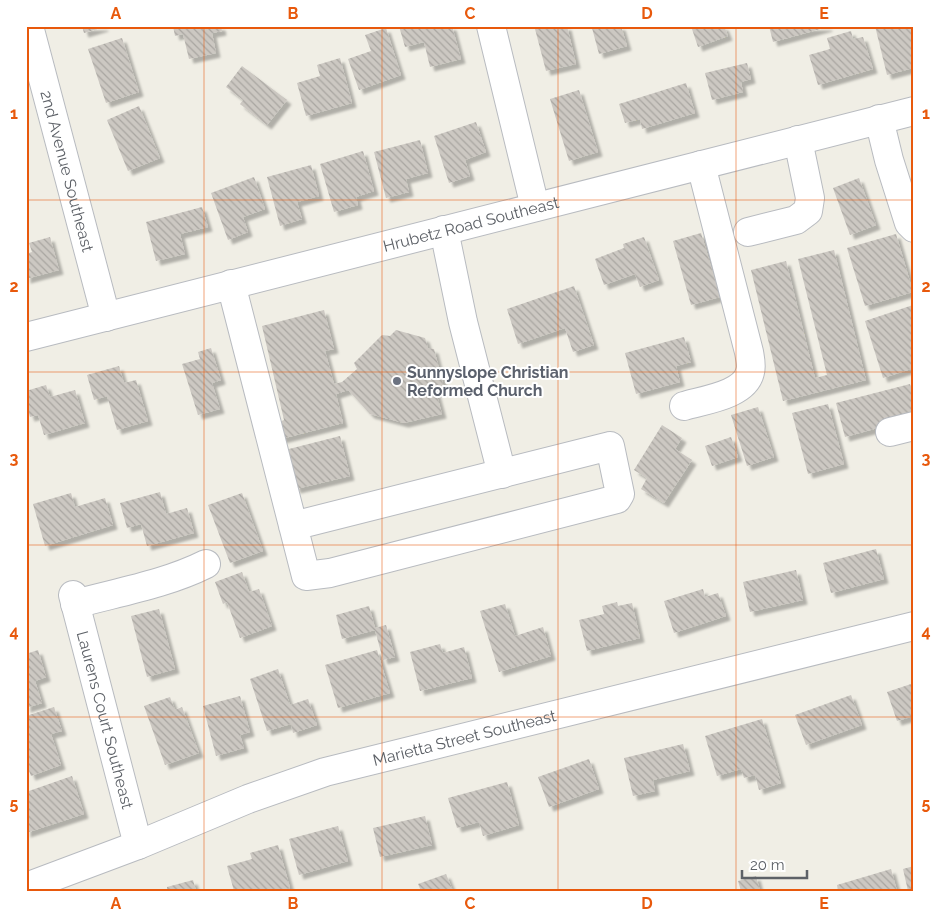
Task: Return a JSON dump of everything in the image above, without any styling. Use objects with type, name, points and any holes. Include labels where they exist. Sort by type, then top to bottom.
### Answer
[{"type":"street","name":"2nd Avenue Southeast","points":[[29,26],[106,317]]},
{"type":"street","points":[[491,26],[535,207]]},
{"type":"street","name":"Hrubetz Road Southeast","points":[[26,337],[914,111]]},
{"type":"street","points":[[879,119],[889,160],[909,223],[914,228]]},
{"type":"street","points":[[748,232],[796,220],[808,211],[810,198],[798,140]]},
{"type":"street","points":[[684,406],[733,390],[747,381],[751,370],[749,352],[701,165]]},
{"type":"street","points":[[444,230],[463,322],[502,474]]},
{"type":"street","points":[[231,284],[293,526],[306,576],[330,573],[617,499],[620,494],[610,446],[293,526]]},
{"type":"street","name":"Laurens Court Southeast","points":[[138,845],[74,599],[163,581],[188,573],[206,564]]},
{"type":"street","name":"Marietta Street Southeast","points":[[26,887],[138,845],[248,799],[325,772],[914,626]]},
{"type":"building","points":[[82,26],[104,26],[104,27],[84,33]]},
{"type":"building","points":[[173,26],[221,26],[222,31],[212,33],[216,53],[189,59],[183,34],[175,36]]},
{"type":"building","points":[[399,26],[452,26],[461,59],[430,67],[424,42],[405,47]]},
{"type":"building","points":[[547,26],[567,26],[576,64],[546,71],[535,29]]},
{"type":"building","points":[[599,26],[621,26],[627,46],[599,54],[592,28]]},
{"type":"building","points":[[691,26],[724,26],[728,36],[698,47]]},
{"type":"building","points":[[769,26],[828,26],[828,27],[773,42]]},
{"type":"building","points":[[875,26],[914,26],[913,68],[887,75]]},
{"type":"building","points":[[386,28],[401,75],[359,90],[348,59],[371,51],[365,35]]},
{"type":"building","points":[[851,31],[853,39],[863,37],[873,69],[818,85],[809,55],[830,49],[827,38]]},
{"type":"building","points":[[122,38],[139,92],[106,103],[88,49]]},
{"type":"building","points":[[340,58],[352,103],[306,116],[297,83],[320,76],[317,65]]},
{"type":"building","points":[[747,63],[751,79],[741,82],[743,92],[712,100],[705,73]]},
{"type":"building","points":[[242,66],[287,100],[267,125],[240,104],[243,100],[226,87]]},
{"type":"building","points":[[686,83],[695,113],[642,129],[640,119],[625,123],[619,104]]},
{"type":"building","points":[[579,90],[598,152],[569,161],[550,99]]},
{"type":"building","points":[[139,106],[160,158],[128,171],[107,120]]},
{"type":"building","points":[[476,122],[486,152],[465,160],[470,176],[449,183],[434,136]]},
{"type":"building","points":[[420,140],[428,173],[406,179],[409,192],[386,198],[374,152]]},
{"type":"building","points":[[363,151],[374,191],[356,197],[358,205],[334,212],[320,164]]},
{"type":"building","points":[[311,165],[319,196],[297,202],[302,219],[280,226],[267,177]]},
{"type":"building","points":[[254,177],[265,209],[243,217],[248,232],[228,240],[211,193]]},
{"type":"building","points":[[859,178],[876,225],[850,235],[833,188]]},
{"type":"building","points":[[202,207],[208,227],[180,234],[185,254],[156,261],[146,222]]},
{"type":"building","points":[[701,233],[720,297],[691,305],[673,241]]},
{"type":"building","points":[[896,234],[913,292],[865,306],[847,248]]},
{"type":"building","points":[[50,237],[59,270],[26,279],[26,254],[32,252],[29,243]]},
{"type":"building","points":[[644,237],[659,280],[640,287],[635,274],[604,285],[595,259],[624,248],[623,244]]},
{"type":"building","points":[[834,250],[866,380],[783,401],[751,270],[786,261],[815,378],[827,375],[798,259]]},
{"type":"building","points":[[574,286],[594,345],[573,352],[565,328],[518,344],[507,309]]},
{"type":"building","points":[[913,305],[914,368],[883,378],[865,321]]},
{"type":"building","points":[[324,310],[334,349],[325,351],[334,384],[342,382],[357,369],[354,363],[382,335],[390,336],[396,330],[425,338],[428,348],[434,349],[444,388],[436,392],[442,414],[404,423],[370,414],[348,390],[336,394],[343,423],[281,439],[277,423],[284,420],[262,326]]},
{"type":"building","points":[[684,337],[691,362],[676,366],[680,382],[636,394],[625,353]]},
{"type":"building","points":[[211,348],[221,380],[212,383],[220,409],[198,415],[182,364],[200,359],[198,352]]},
{"type":"building","points":[[119,366],[124,383],[136,380],[148,421],[117,430],[107,396],[94,400],[87,375]]},
{"type":"building","points":[[910,384],[914,399],[914,418],[845,437],[836,403]]},
{"type":"building","points":[[46,385],[50,397],[75,390],[85,423],[44,435],[38,415],[30,417],[26,404],[26,391]]},
{"type":"building","points":[[828,404],[844,464],[808,474],[792,413]]},
{"type":"building","points":[[758,407],[774,457],[747,466],[731,415]]},
{"type":"building","points":[[662,425],[682,438],[675,449],[692,460],[664,503],[641,489],[647,478],[634,470]]},
{"type":"building","points":[[340,436],[350,476],[296,489],[285,450]]},
{"type":"building","points":[[731,437],[738,457],[712,466],[705,446]]},
{"type":"building","points":[[160,492],[166,514],[187,508],[194,533],[147,546],[141,524],[127,528],[120,503]]},
{"type":"building","points":[[71,493],[75,507],[105,498],[113,525],[45,546],[33,504]]},
{"type":"building","points":[[242,493],[263,551],[230,563],[208,505]]},
{"type":"building","points":[[876,549],[884,579],[831,593],[823,563]]},
{"type":"building","points":[[796,570],[803,600],[750,612],[743,582]]},
{"type":"building","points":[[242,572],[249,592],[259,589],[272,626],[240,638],[227,602],[223,604],[215,582]]},
{"type":"building","points":[[703,589],[705,597],[718,593],[726,616],[674,633],[664,601]]},
{"type":"building","points":[[617,602],[618,606],[632,603],[640,638],[587,651],[579,620],[604,614],[602,606]]},
{"type":"building","points":[[505,604],[515,636],[543,627],[551,656],[499,672],[480,611]]},
{"type":"building","points":[[369,606],[375,628],[386,625],[395,657],[383,660],[375,630],[342,639],[336,615]]},
{"type":"building","points":[[159,609],[175,669],[147,677],[131,616]]},
{"type":"building","points":[[440,644],[443,653],[464,647],[472,678],[420,691],[410,652]]},
{"type":"building","points":[[38,650],[46,677],[35,681],[42,703],[26,708],[26,654]]},
{"type":"building","points":[[377,650],[390,693],[338,708],[325,665]]},
{"type":"building","points":[[278,669],[290,705],[308,699],[317,725],[293,733],[291,724],[267,731],[250,679]]},
{"type":"building","points":[[914,683],[914,716],[897,721],[887,692]]},
{"type":"building","points":[[851,695],[862,725],[806,745],[795,715]]},
{"type":"building","points":[[240,696],[250,732],[240,735],[244,748],[216,756],[203,706]]},
{"type":"building","points":[[170,697],[175,710],[182,707],[199,753],[165,765],[144,706]]},
{"type":"building","points":[[54,707],[62,731],[51,734],[61,765],[31,776],[26,763],[26,716]]},
{"type":"building","points":[[762,719],[781,783],[759,790],[755,775],[744,778],[741,769],[717,776],[705,736]]},
{"type":"building","points":[[683,744],[690,771],[653,780],[655,791],[633,796],[624,758]]},
{"type":"building","points":[[589,759],[599,789],[549,807],[538,777]]},
{"type":"building","points":[[72,776],[84,814],[26,833],[26,792]]},
{"type":"building","points":[[507,782],[519,825],[483,836],[479,822],[457,828],[448,798]]},
{"type":"building","points":[[425,816],[432,845],[380,857],[373,828]]},
{"type":"building","points":[[338,826],[348,861],[299,875],[289,839]]},
{"type":"building","points":[[278,845],[290,888],[281,891],[234,891],[227,866],[252,859],[250,853]]},
{"type":"building","points":[[914,866],[914,891],[908,891],[903,869]]},
{"type":"building","points":[[891,869],[897,891],[838,891],[837,885]]},
{"type":"building","points":[[446,874],[453,891],[421,891],[418,884]]},
{"type":"building","points":[[756,876],[760,891],[741,891],[738,881]]},
{"type":"building","points":[[193,880],[196,891],[167,891],[167,887]]},
{"type":"place","name":"Sunnyslope Christian Reformed Church","points":[[397,381]]}]
